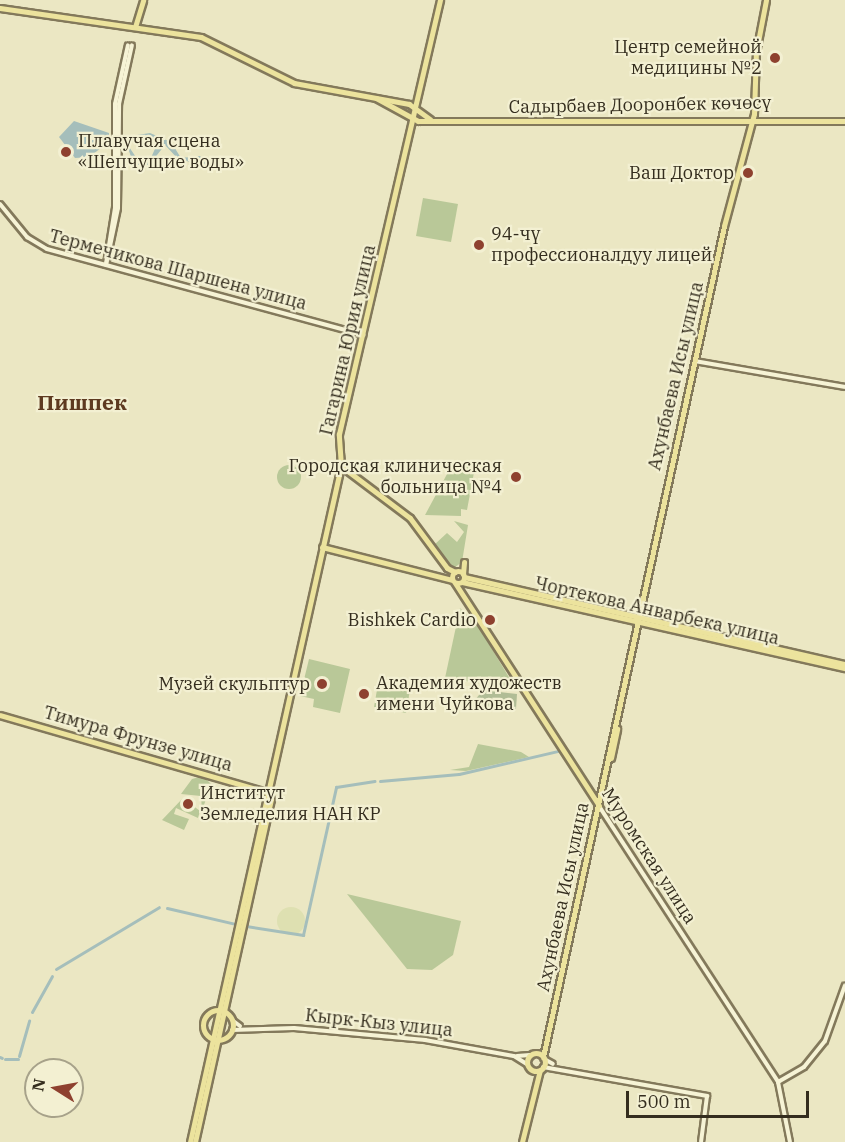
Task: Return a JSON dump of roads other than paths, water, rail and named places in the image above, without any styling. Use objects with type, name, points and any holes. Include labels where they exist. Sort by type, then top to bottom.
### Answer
[{"type":"main road","points":[[135,27],[143,0]]},
{"type":"main road","name":"Гагарина Юрия улица","points":[[222,1011],[240,939],[267,792],[341,466],[339,434],[415,120],[440,0]]},
{"type":"main road","name":"Ахунбаева Исы улица","points":[[541,1069],[694,360],[753,118],[756,51],[766,0]]},
{"type":"main road","points":[[0,8],[201,37],[294,83],[409,104],[417,107],[422,116],[435,121]]},
{"type":"main road","name":"Садырбаев Дооронбек көчөсү","points":[[376,98],[405,117],[435,121],[753,118],[845,121]]},
{"type":"main road","points":[[405,117],[402,109],[409,104]]},
{"type":"main road","points":[[341,466],[410,518],[446,571]]},
{"type":"main road","points":[[322,547],[446,571],[459,578]]},
{"type":"main road","name":"Чортекова Анварбека улица","points":[[459,578],[845,666]]},
{"type":"main road","name":"Муромская улица","points":[[459,578],[463,594],[599,806]]},
{"type":"main road","name":"Тимура Фрунзе улица","points":[[0,715],[267,792]]},
{"type":"main road","name":"Гагарина Юрия улица","points":[[222,1011],[237,927],[263,822]]},
{"type":"main road","points":[[215,1039],[232,1030],[232,1020],[222,1011]]},
{"type":"main road","points":[[190,1142],[222,1011]]},
{"type":"main road","points":[[195,1142],[215,1039],[204,1021],[222,1011]]},
{"type":"main road","name":"Ахунбаева Исы улица","points":[[527,1064],[546,1039]]},
{"type":"main road","points":[[533,1054],[544,1058]]},
{"type":"main road","points":[[527,1064],[532,1070],[534,1081]]},
{"type":"main road","points":[[532,1070],[541,1069]]},
{"type":"main road","points":[[522,1142],[534,1081],[541,1069]]},
{"type":"street","points":[[106,265],[115,208],[115,104],[130,45]]},
{"type":"street","name":"Термечикова Шаршена улица","points":[[0,204],[36,244],[364,335]]},
{"type":"street","points":[[694,360],[845,387]]},
{"type":"street","name":"Муромская улица","points":[[599,806],[778,1082],[790,1142]]},
{"type":"street","points":[[778,1082],[804,1067],[825,1041],[845,985]]},
{"type":"street","points":[[232,1020],[240,1026],[232,1030]]},
{"type":"street","name":"Кырк-Кыз улица","points":[[240,1026],[425,1040],[514,1056],[533,1054]]},
{"type":"street","name":"Кырк-Кыз улица","points":[[514,1056],[527,1064]]},
{"type":"street","points":[[544,1058],[556,1065],[707,1096],[701,1142]]},
{"type":"street","points":[[541,1069],[556,1065]]},
{"type":"water","points":[[74,121],[109,133],[109,142],[89,157],[75,158],[59,137]]},
{"type":"water","points":[[150,133],[171,142],[181,158],[200,156],[206,164],[179,160],[165,145],[149,165],[134,165],[124,137]],"holes":[[[146,135],[158,142],[150,160],[140,163],[127,144]]]},
{"type":"waterway","points":[[380,781],[459,774],[558,751]]},
{"type":"waterway","points":[[246,926],[303,935],[336,787],[375,781]]},
{"type":"waterway","points":[[56,969],[159,907]]},
{"type":"waterway","points":[[167,908],[236,924]]},
{"type":"waterway","points":[[32,1012],[52,976]]},
{"type":"waterway","points":[[19,1056],[29,1020]]},
{"type":"waterway","points":[[5,1059],[18,1059]]},
{"type":"place","name":"Центр семейной медицины №2","points":[[775,58]]},
{"type":"place","name":"Плавучая сцена «Шепчущие воды»","points":[[66,152]]},
{"type":"place","name":"Ваш Доктор","points":[[748,173]]},
{"type":"place","name":"94-чү профессионалдуу лицей","points":[[479,245]]},
{"type":"place","name":"Городская клиническая больница №4","points":[[516,477]]},
{"type":"place","name":"Bishkek Cardio","points":[[490,620]]},
{"type":"place","name":"Музей скульптур","points":[[322,684]]},
{"type":"place","name":"Академия художеств имени Чуйкова","points":[[364,694]]},
{"type":"place","name":"Институт Земледелия НАН КР","points":[[188,804]]},
{"type":"district","name":"Пишпек","points":[[82,402]]}]
